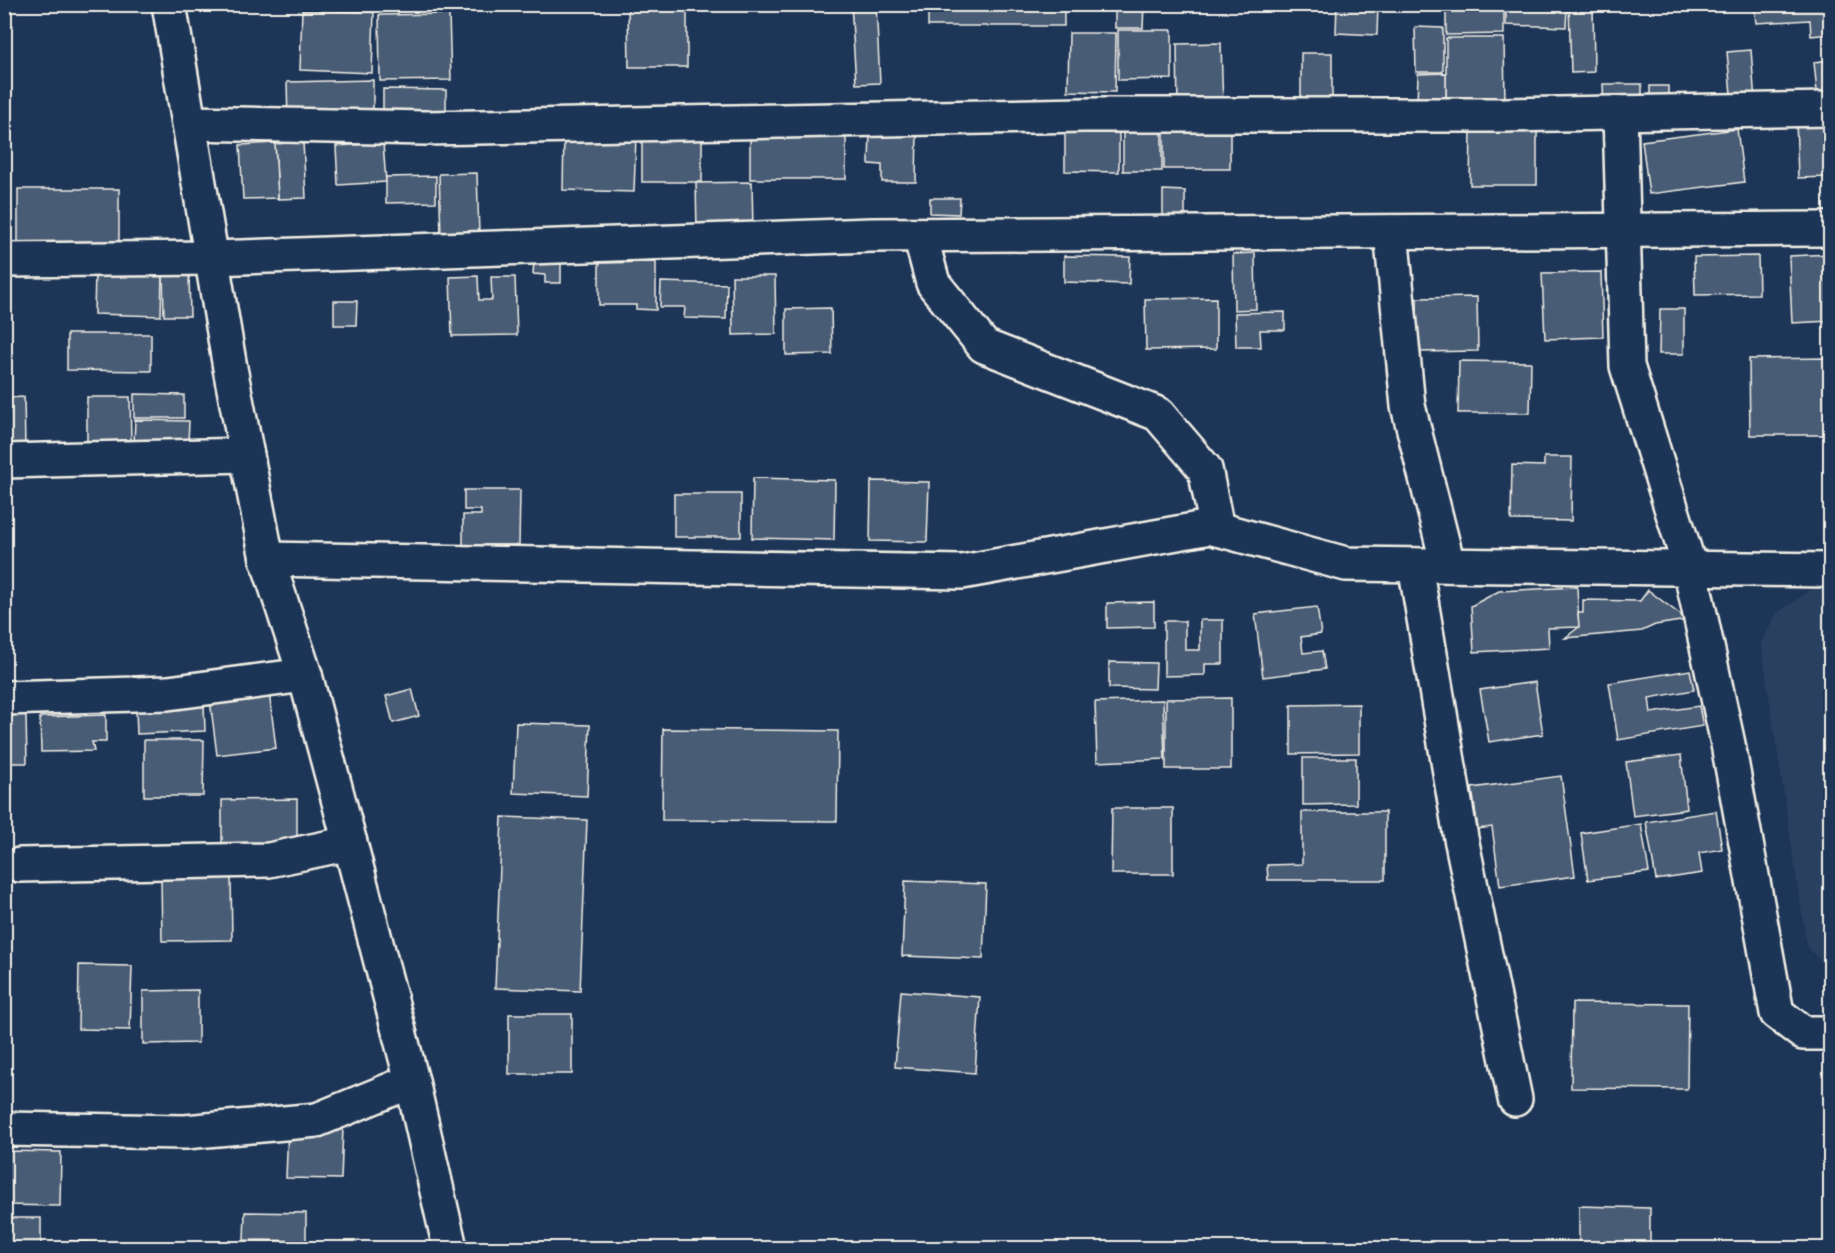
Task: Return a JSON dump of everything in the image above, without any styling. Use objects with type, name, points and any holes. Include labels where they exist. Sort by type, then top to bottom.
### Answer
[{"type":"street","points":[[169,4],[212,258],[267,559],[305,675],[350,843],[412,1082],[450,1248]]},
{"type":"street","points":[[189,123],[426,128],[1084,115],[1502,115],[1830,109]]},
{"type":"street","points":[[1620,113],[1627,366],[1690,568],[1728,744],[1777,1013],[1803,1033],[1830,1033]]},
{"type":"street","points":[[4,260],[212,258],[872,235],[1830,229]]},
{"type":"street","points":[[1391,232],[1408,406],[1448,565]]},
{"type":"street","points":[[920,235],[933,283],[984,346],[1158,414],[1204,469],[1217,529]]},
{"type":"street","points":[[4,462],[247,455]]},
{"type":"street","points":[[267,559],[962,572],[1210,527],[1346,564],[1830,570]]},
{"type":"street","points":[[1415,565],[1461,838],[1515,1099]]},
{"type":"street","points":[[4,698],[168,693],[305,675]]},
{"type":"street","points":[[19,865],[269,860],[350,843]]},
{"type":"street","points":[[4,1129],[184,1131],[317,1120],[412,1082]]},
{"type":"shaded area","points":[[1811,590],[1830,590],[1830,971],[1807,947],[1761,643],[1777,613]]},
{"type":"building","points":[[851,4],[876,4],[880,83],[856,84]]},
{"type":"building","points":[[928,4],[1064,4],[1064,26],[928,26]]},
{"type":"building","points":[[1115,4],[1144,4],[1143,28],[1115,28]]},
{"type":"building","points":[[1337,4],[1378,4],[1377,35],[1336,33]]},
{"type":"building","points":[[1446,4],[1504,4],[1504,34],[1446,35]]},
{"type":"building","points":[[1569,4],[1593,4],[1594,72],[1571,73]]},
{"type":"building","points":[[1830,4],[1830,34],[1811,36],[1810,20],[1756,23],[1754,5]]},
{"type":"building","points":[[1506,5],[1567,7],[1566,27],[1506,25]]},
{"type":"building","points":[[687,6],[687,67],[629,67],[628,7]]},
{"type":"building","points":[[302,10],[374,12],[372,73],[300,70]]},
{"type":"building","points":[[449,14],[451,80],[380,81],[379,15]]},
{"type":"building","points":[[1415,27],[1443,28],[1443,72],[1416,72]]},
{"type":"building","points":[[1118,30],[1172,30],[1172,79],[1118,80]]},
{"type":"building","points":[[1069,33],[1116,33],[1115,92],[1068,91]]},
{"type":"building","points":[[1446,38],[1504,38],[1505,103],[1446,103]]},
{"type":"building","points":[[1221,43],[1223,109],[1178,110],[1177,44]]},
{"type":"building","points":[[1751,50],[1755,101],[1732,104],[1727,52]]},
{"type":"building","points":[[1301,53],[1332,53],[1332,106],[1301,107]]},
{"type":"building","points":[[1830,60],[1830,101],[1818,102],[1814,62]]},
{"type":"building","points":[[1446,73],[1446,103],[1417,105],[1418,74]]},
{"type":"building","points":[[373,80],[373,118],[288,120],[287,82]]},
{"type":"building","points":[[1603,84],[1642,84],[1642,106],[1604,107]]},
{"type":"building","points":[[1650,86],[1668,86],[1668,106],[1650,106]]},
{"type":"building","points":[[383,89],[446,90],[446,120],[383,120]]},
{"type":"building","points":[[1830,118],[1830,177],[1798,178],[1796,119]]},
{"type":"building","points":[[1471,128],[1537,128],[1537,185],[1470,185]]},
{"type":"building","points":[[1737,129],[1744,182],[1649,194],[1642,141]]},
{"type":"building","points":[[870,130],[917,130],[916,182],[882,182],[882,165],[869,164]]},
{"type":"building","points":[[1164,131],[1230,131],[1230,169],[1164,169]]},
{"type":"building","points":[[1065,132],[1119,132],[1119,172],[1065,171]]},
{"type":"building","points":[[1162,132],[1162,171],[1123,171],[1123,133]]},
{"type":"building","points":[[564,133],[636,135],[634,192],[563,190]]},
{"type":"building","points":[[642,133],[702,133],[702,182],[642,182]]},
{"type":"building","points":[[750,133],[846,133],[846,179],[750,179]]},
{"type":"building","points":[[303,142],[306,198],[278,199],[275,144]]},
{"type":"building","points":[[275,143],[278,198],[243,199],[240,145]]},
{"type":"building","points":[[383,143],[386,182],[338,185],[336,146]]},
{"type":"building","points":[[477,173],[479,234],[441,235],[439,174]]},
{"type":"building","points":[[436,176],[436,202],[386,203],[386,177]]},
{"type":"building","points":[[752,182],[753,231],[697,231],[696,183]]},
{"type":"building","points":[[18,189],[119,189],[119,245],[18,245]]},
{"type":"building","points":[[1163,190],[1185,191],[1185,230],[1163,229]]},
{"type":"building","points":[[930,198],[960,198],[959,214],[930,213]]},
{"type":"building","points":[[1255,253],[1256,309],[1234,310],[1233,254]]},
{"type":"building","points":[[1830,254],[1830,321],[1792,323],[1789,256]]},
{"type":"building","points":[[1064,256],[1130,257],[1129,284],[1064,282]]},
{"type":"building","points":[[1758,256],[1759,294],[1695,295],[1694,257]]},
{"type":"building","points":[[534,261],[561,261],[561,283],[545,283],[545,275],[533,274]]},
{"type":"building","points":[[656,262],[656,310],[636,309],[636,305],[599,305],[599,263]]},
{"type":"building","points":[[95,271],[162,274],[161,316],[94,314]]},
{"type":"building","points":[[163,272],[189,272],[190,316],[164,316]]},
{"type":"building","points":[[1601,272],[1603,337],[1545,339],[1542,273]]},
{"type":"building","points":[[478,276],[479,300],[492,300],[491,277],[515,277],[517,335],[452,336],[450,277]]},
{"type":"building","points":[[732,276],[775,276],[776,334],[733,335]]},
{"type":"building","points":[[661,282],[727,284],[726,319],[684,318],[685,307],[660,307]]},
{"type":"building","points":[[1477,297],[1478,351],[1418,352],[1417,298]]},
{"type":"building","points":[[1216,298],[1216,349],[1146,350],[1145,299]]},
{"type":"building","points":[[334,301],[357,301],[356,325],[334,325]]},
{"type":"building","points":[[831,308],[832,354],[786,355],[786,309]]},
{"type":"building","points":[[1660,309],[1684,309],[1684,354],[1659,354]]},
{"type":"building","points":[[1285,312],[1285,330],[1260,330],[1261,347],[1236,347],[1235,313]]},
{"type":"building","points":[[67,334],[151,334],[151,371],[67,370]]},
{"type":"building","points":[[1828,358],[1828,435],[1750,435],[1749,359]]},
{"type":"building","points":[[1459,361],[1531,362],[1530,413],[1458,413]]},
{"type":"building","points":[[134,394],[184,395],[184,418],[134,418]]},
{"type":"building","points":[[24,397],[25,447],[4,447],[4,398]]},
{"type":"building","points":[[87,397],[130,397],[131,441],[87,441]]},
{"type":"building","points":[[135,420],[189,421],[188,443],[134,443]]},
{"type":"building","points":[[1544,457],[1572,457],[1571,521],[1511,520],[1512,465],[1544,466]]},
{"type":"building","points":[[753,478],[835,480],[834,540],[752,538]]},
{"type":"building","points":[[871,481],[929,482],[927,542],[870,541]]},
{"type":"building","points":[[464,490],[520,490],[519,545],[463,545],[463,515],[481,515],[481,510],[464,510]]},
{"type":"building","points":[[674,494],[741,494],[741,537],[674,537]]},
{"type":"building","points":[[1577,587],[1579,627],[1548,628],[1549,648],[1474,652],[1471,606],[1499,591]]},
{"type":"building","points":[[1648,590],[1687,620],[1655,625],[1642,631],[1565,638],[1579,627],[1578,613],[1583,613],[1583,600],[1640,601]]},
{"type":"building","points":[[1154,602],[1154,627],[1107,628],[1107,603]]},
{"type":"building","points":[[1317,607],[1321,634],[1301,637],[1303,653],[1322,651],[1325,669],[1263,677],[1255,614]]},
{"type":"building","points":[[1200,620],[1223,620],[1223,664],[1205,664],[1205,675],[1164,676],[1164,621],[1185,621],[1185,650],[1200,650]]},
{"type":"building","points":[[1109,662],[1156,663],[1155,689],[1109,688]]},
{"type":"building","points":[[1690,670],[1694,690],[1649,698],[1651,713],[1699,706],[1703,726],[1618,740],[1609,683]]},
{"type":"building","points":[[1535,682],[1543,734],[1489,742],[1480,690]]},
{"type":"building","points":[[412,689],[419,716],[393,723],[386,696]]},
{"type":"building","points":[[269,692],[276,748],[217,755],[210,700]]},
{"type":"building","points":[[1231,698],[1231,769],[1166,769],[1166,699]]},
{"type":"building","points":[[1163,700],[1165,759],[1097,762],[1095,702]]},
{"type":"building","points":[[1359,704],[1359,753],[1291,754],[1291,705]]},
{"type":"building","points":[[204,705],[205,731],[137,734],[136,709]]},
{"type":"building","points":[[4,715],[26,715],[27,763],[4,763]]},
{"type":"building","points":[[106,715],[106,742],[92,742],[94,751],[41,752],[40,717]]},
{"type":"building","points":[[516,723],[590,725],[587,796],[513,793]]},
{"type":"building","points":[[663,729],[838,731],[837,821],[662,820]]},
{"type":"building","points":[[144,740],[204,740],[203,796],[144,796]]},
{"type":"building","points":[[1681,755],[1687,809],[1633,816],[1626,762]]},
{"type":"building","points":[[1303,758],[1356,758],[1356,804],[1303,805]]},
{"type":"building","points":[[1561,776],[1575,876],[1500,886],[1492,827],[1478,829],[1472,788]]},
{"type":"building","points":[[297,799],[297,846],[222,847],[222,800]]},
{"type":"building","points":[[1112,808],[1173,808],[1173,874],[1111,874]]},
{"type":"building","points":[[1716,811],[1722,849],[1699,853],[1702,873],[1656,880],[1646,822]]},
{"type":"building","points":[[1302,812],[1385,812],[1385,880],[1268,880],[1267,865],[1302,864]]},
{"type":"building","points":[[502,817],[587,820],[580,991],[495,988]]},
{"type":"building","points":[[1641,824],[1649,872],[1588,880],[1581,833]]},
{"type":"building","points":[[231,877],[232,940],[162,941],[161,878]]},
{"type":"building","points":[[905,881],[986,884],[983,959],[902,956]]},
{"type":"building","points":[[79,965],[132,966],[130,1030],[78,1029]]},
{"type":"building","points":[[198,990],[198,1043],[143,1044],[143,991]]},
{"type":"building","points":[[901,991],[980,997],[975,1073],[895,1067]]},
{"type":"building","points":[[1572,1003],[1688,1004],[1687,1089],[1571,1088]]},
{"type":"building","points":[[509,1014],[572,1014],[572,1074],[509,1074]]},
{"type":"building","points":[[288,1126],[343,1128],[341,1179],[286,1178]]},
{"type":"building","points":[[4,1151],[61,1152],[60,1206],[4,1205]]},
{"type":"building","points":[[1579,1206],[1650,1208],[1650,1248],[1579,1248]]},
{"type":"building","points":[[245,1212],[306,1213],[306,1241],[244,1240]]},
{"type":"building","points":[[4,1218],[41,1218],[41,1248],[4,1248]]},
{"type":"building","points":[[69,1241],[123,1244],[123,1248],[68,1248]]},
{"type":"building","points":[[244,1244],[293,1245],[293,1248],[244,1248]]},
{"type":"building","points":[[410,1244],[410,1248],[371,1248],[373,1245]]}]
